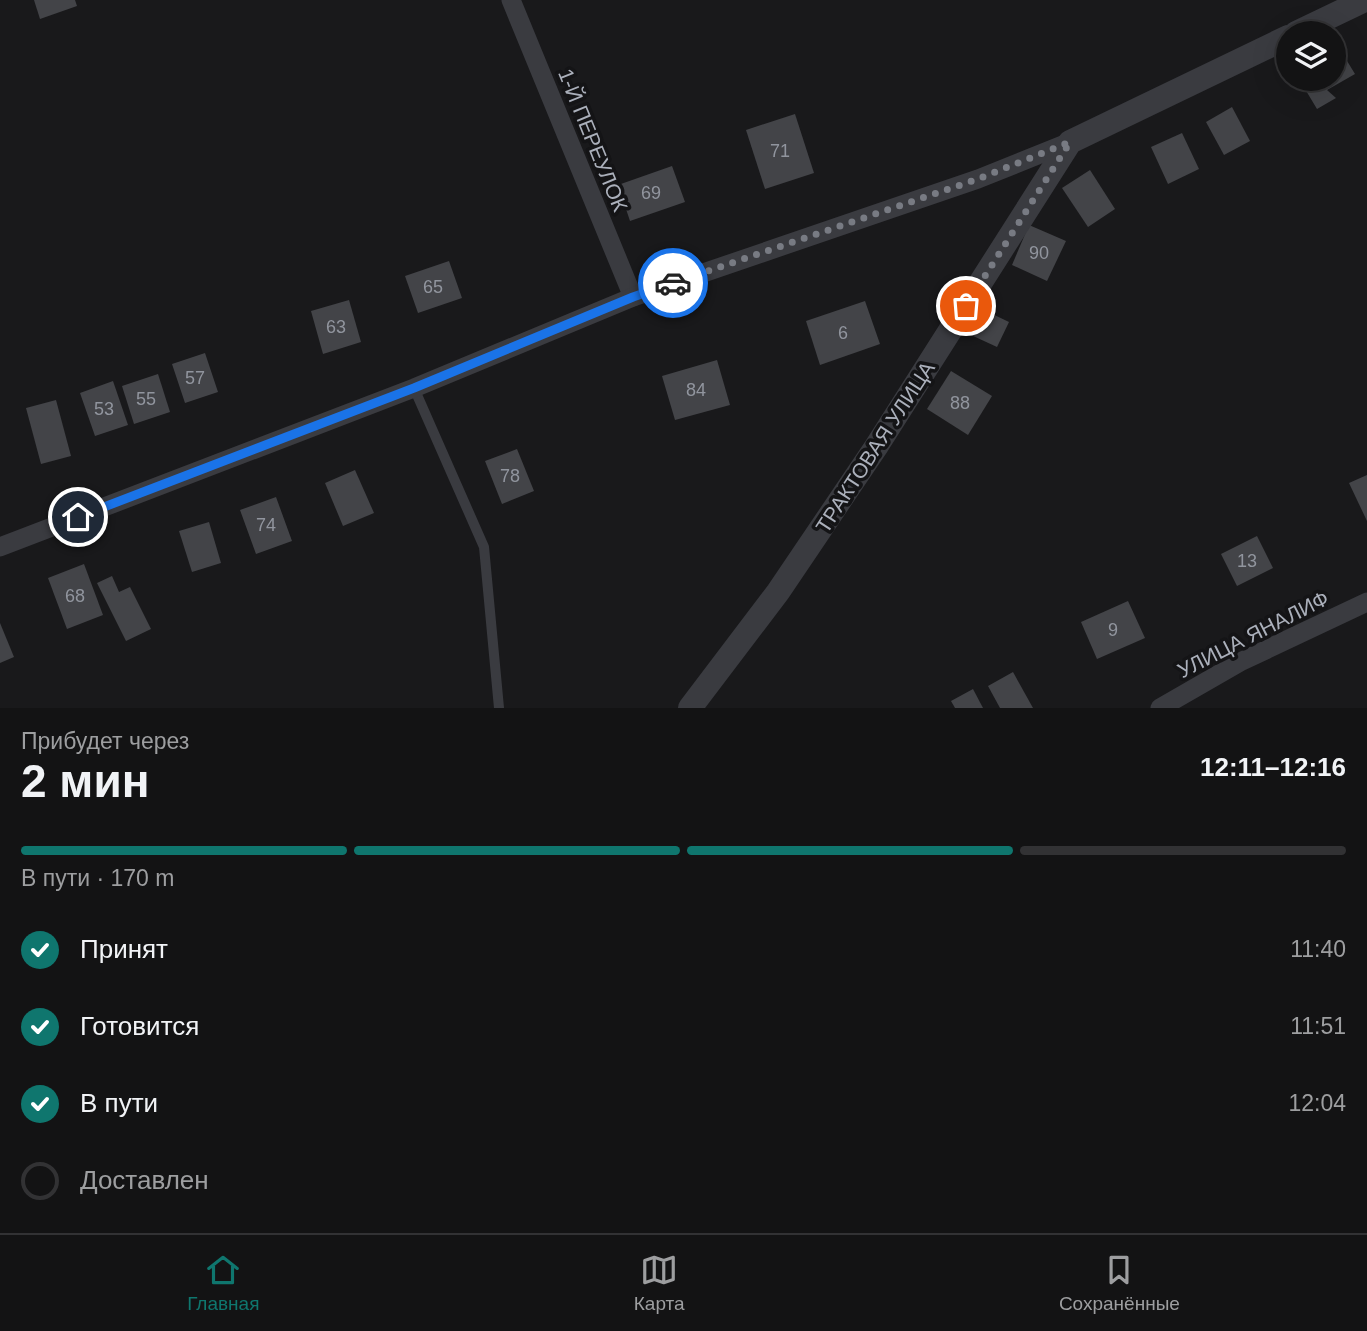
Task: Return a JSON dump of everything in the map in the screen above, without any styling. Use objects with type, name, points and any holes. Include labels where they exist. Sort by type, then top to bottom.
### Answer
[{"type":"street","name":"1-Й ПЕРЕУЛОК","points":[[511,0],[633,297]]},
{"type":"street","points":[[1321,21],[1365,0]]},
{"type":"street","points":[[0,547],[414,388],[633,297],[978,179],[1070,142],[1276,43]]},
{"type":"street","name":"ТРАКТОВАЯ УЛИЦА","points":[[690,708],[778,592],[876,447],[1070,142]]},
{"type":"street","name":"УЛИЦА ЯНАЛИФ","points":[[1160,708],[1240,662],[1367,603]]},
{"type":"lane","points":[[414,388],[484,547],[499,708]]},
{"type":"building","points":[[34,0],[75,0],[77,6],[40,19]]},
{"type":"building","points":[[1346,59],[1355,74],[1346,79]]},
{"type":"building","points":[[1306,91],[1328,91],[1336,98],[1317,109]]},
{"type":"building","points":[[1232,107],[1250,141],[1224,155],[1206,122]]},
{"type":"building","points":[[795,114],[814,173],[765,189],[746,130]]},
{"type":"building","points":[[1182,133],[1199,169],[1168,184],[1151,147]]},
{"type":"building","points":[[672,166],[685,202],[630,221],[618,185]]},
{"type":"building","points":[[1090,170],[1115,209],[1088,227],[1062,188]]},
{"type":"building","points":[[1029,225],[1066,241],[1047,281],[1012,265]]},
{"type":"building","points":[[449,261],[462,298],[418,313],[405,276]]},
{"type":"building","points":[[349,300],[361,342],[323,354],[311,311]]},
{"type":"building","points":[[865,301],[880,344],[820,365],[806,321]]},
{"type":"building","points":[[984,310],[1009,322],[997,347],[971,335]]},
{"type":"building","points":[[205,353],[218,392],[185,403],[172,364]]},
{"type":"building","points":[[717,360],[730,405],[675,420],[662,376]]},
{"type":"building","points":[[951,371],[992,396],[968,435],[927,409]]},
{"type":"building","points":[[158,374],[170,412],[134,424],[122,386]]},
{"type":"building","points":[[113,381],[128,425],[95,436],[80,393]]},
{"type":"building","points":[[56,400],[71,456],[41,464],[26,408]]},
{"type":"building","points":[[517,449],[534,491],[502,504],[485,461]]},
{"type":"building","points":[[355,470],[374,513],[343,526],[325,483]]},
{"type":"building","points":[[1367,475],[1367,521],[1349,483]]},
{"type":"building","points":[[276,497],[292,541],[256,554],[240,510]]},
{"type":"building","points":[[209,522],[221,563],[192,572],[179,531]]},
{"type":"building","points":[[1257,536],[1273,568],[1237,586],[1221,554]]},
{"type":"building","points":[[84,564],[103,615],[67,629],[48,578]]},
{"type":"building","points":[[112,576],[119,592],[130,587],[151,629],[126,641],[97,583]]},
{"type":"building","points":[[1128,601],[1145,638],[1097,659],[1081,622]]},
{"type":"building","points":[[0,623],[14,657],[0,663]]},
{"type":"building","points":[[1013,672],[1033,708],[1000,708],[988,686]]},
{"type":"building","points":[[973,689],[983,708],[955,708],[951,701]]},
{"type":"way so far","points":[[673,283],[978,179],[1070,142],[966,306]]},
{"type":"route","points":[[78,517],[414,388],[673,283]]}]
